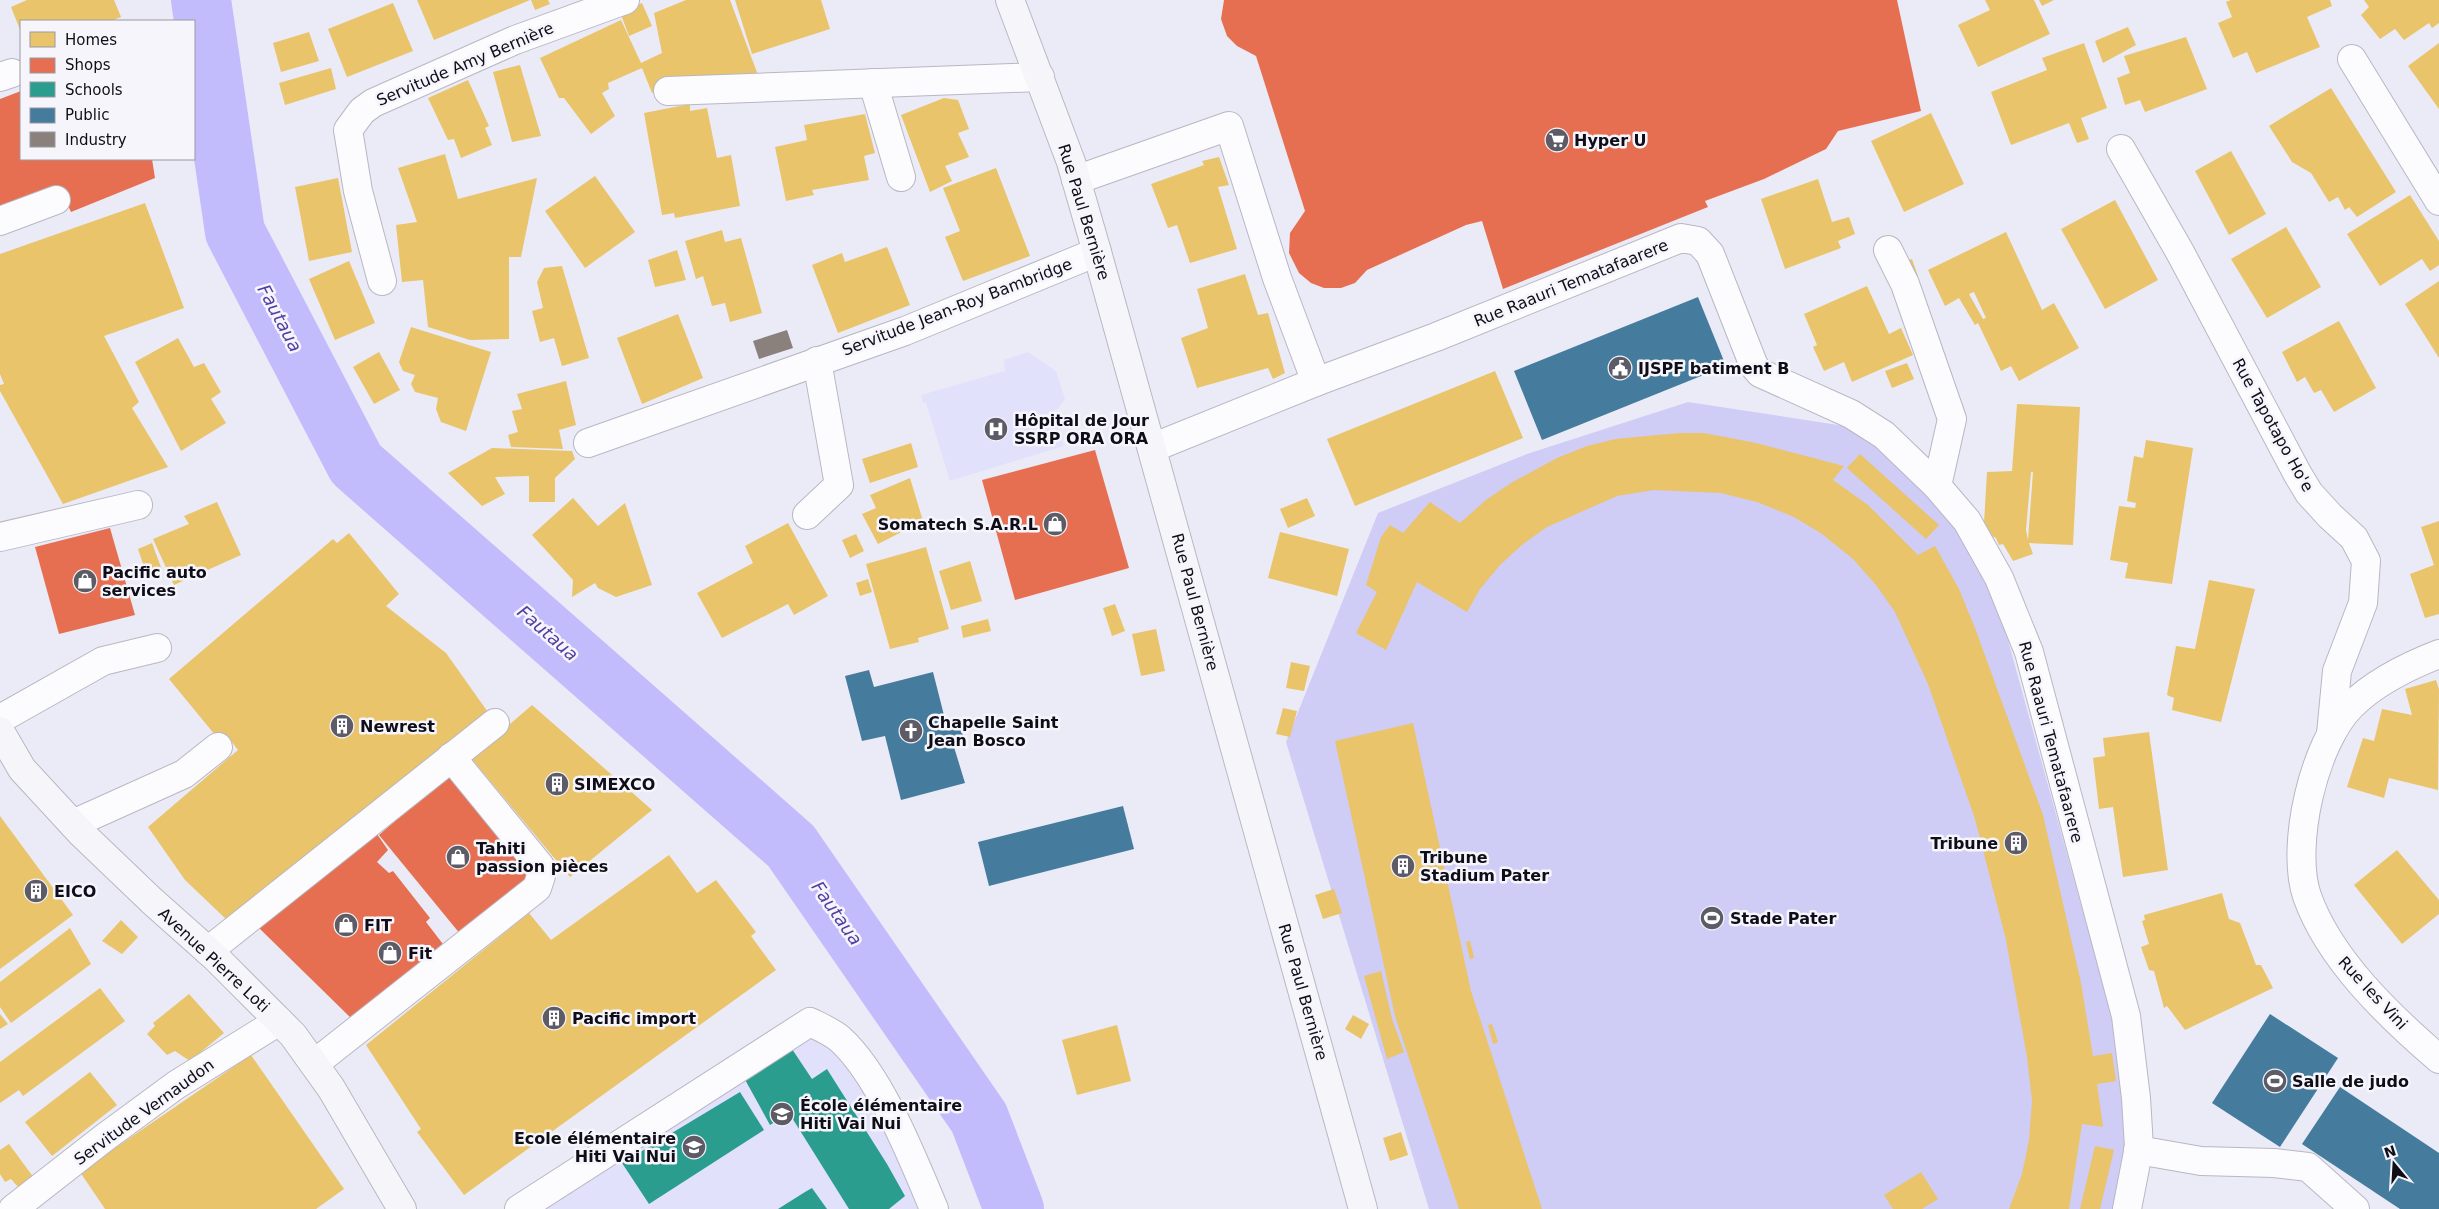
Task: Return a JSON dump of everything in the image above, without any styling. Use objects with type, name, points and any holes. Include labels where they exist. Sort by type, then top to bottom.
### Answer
[{"type":"main road","name":"Rue Paul Bernière","points":[[1010,0],[1040,77],[1076,180],[1363,1209]]},
{"type":"main road","name":"Avenue Pierre Loti","points":[[0,731],[22,769],[73,824],[152,901],[208,951],[293,1035],[331,1088],[402,1209]]},
{"type":"street","name":"Servitude Amy Bernière","points":[[382,281],[358,191],[348,130],[362,111],[373,103],[515,40],[625,0]]},
{"type":"street","points":[[2352,59],[2439,201]]},
{"type":"street","points":[[668,91],[1040,77]]},
{"type":"street","points":[[873,83],[901,177]]},
{"type":"street","points":[[1076,180],[1229,126],[1277,278],[1316,382]]},
{"type":"street","name":"Rue Tapotapo Ho'e","points":[[2121,149],[2181,254],[2301,480],[2330,516],[2354,538],[2366,561],[2363,602],[2337,671],[2331,734]]},
{"type":"street","points":[[0,220],[56,200]]},
{"type":"street","name":"Rue Raauri Tematafaarere","points":[[1152,448],[1316,382],[1436,337],[1681,238],[1698,241],[1710,254],[1754,366],[1760,373],[1804,391],[1860,419],[1884,434],[1937,486],[1967,521],[1999,578],[2029,652],[2126,1016],[2136,1098],[2138,1150],[2127,1209]]},
{"type":"street","points":[[1888,250],[1905,284],[1952,420],[1937,486]]},
{"type":"street","name":"Servitude Jean-Roy Bambridge","points":[[588,443],[905,331],[1097,252]]},
{"type":"street","points":[[808,515],[839,485],[817,361]]},
{"type":"street","points":[[0,537],[138,504]]},
{"type":"street","points":[[0,719],[104,661],[157,648]]},
{"type":"street","name":"Rue les Vini","points":[[2439,654],[2388,678],[2351,706],[2331,734],[2303,816],[2301,862],[2306,895],[2339,958],[2416,1039],[2439,1059]]},
{"type":"street","points":[[208,951],[495,723]]},
{"type":"street","points":[[73,824],[184,774],[218,747]]},
{"type":"street","points":[[314,1064],[537,888],[541,876],[540,866],[451,757]]},
{"type":"street","name":"Servitude Vernaudon","points":[[13,1209],[176,1085],[278,1021]]},
{"type":"street","points":[[519,1209],[810,1022],[838,1037],[856,1055],[887,1106],[918,1169],[934,1209]]},
{"type":"street","points":[[2138,1150],[2201,1161],[2274,1163],[2308,1167],[2355,1209]]},
{"type":"shaded area","name":"Hôpital de Jour SSRP ORA ORA","points":[[1028,352],[1056,371],[1065,399],[1058,409],[1053,411],[1064,446],[950,481],[926,403],[923,403],[921,395],[1005,371],[1004,360]]},
{"type":"shaded area","name":"Stade Pater","points":[[1688,402],[1871,430],[1947,502],[1993,586],[2133,1093],[2123,1209],[1429,1209],[1286,742],[1378,513],[1527,454]]},
{"type":"shaded area","name":"École élémentaire Hiti Vai Nui","points":[[812,1033],[849,1062],[904,1165],[923,1209],[539,1209]]},
{"type":"building: Homes","points":[[27,0],[114,0],[121,17],[114,20],[20,20],[20,30],[11,7]]},
{"type":"building: Homes","points":[[417,0],[530,0],[434,40]]},
{"type":"building: Homes","points":[[531,0],[548,0],[550,4],[535,10]]},
{"type":"building: Homes","points":[[686,0],[730,0],[758,75],[669,84],[652,93],[642,68],[608,83],[609,89],[602,93],[615,116],[591,134],[564,98],[559,98],[540,58],[621,20],[641,63],[662,53],[654,13]]},
{"type":"building: Homes","points":[[735,0],[821,0],[830,29],[752,54]]},
{"type":"building: Homes","points":[[1985,0],[2034,0],[2050,34],[1978,67],[1958,25],[1990,10]]},
{"type":"building: Homes","points":[[2039,0],[2054,0],[2042,6]]},
{"type":"building: Homes","points":[[2231,0],[2330,0],[2332,6],[2307,17],[2320,47],[2256,73],[2247,52],[2233,58],[2218,23],[2232,17],[2226,2]]},
{"type":"building: Homes","points":[[2364,0],[2439,0],[2439,23],[2432,28],[2429,23],[2404,40],[2395,29],[2380,39],[2361,15],[2369,7]]},
{"type":"building: Homes","points":[[393,3],[413,51],[347,77],[328,29]]},
{"type":"building: Homes","points":[[642,3],[652,26],[629,36],[620,12]]},
{"type":"building: Homes","points":[[2128,27],[2136,45],[2103,63],[2095,41]]},
{"type":"building: Homes","points":[[309,32],[319,61],[281,72],[273,43]]},
{"type":"building: Homes","points":[[2186,37],[2207,89],[2145,112],[2140,100],[2125,105],[2117,78],[2130,73],[2124,56]]},
{"type":"building: Homes","points":[[2084,43],[2107,108],[2081,118],[2089,139],[2077,143],[2069,123],[2011,145],[1991,92],[2047,70],[2042,58]]},
{"type":"building: Homes","points":[[2439,43],[2439,109],[2408,66]]},
{"type":"building: Homes","points":[[520,65],[541,136],[512,142],[493,72]]},
{"type":"building: Homes","points":[[331,68],[336,89],[285,105],[279,83]]},
{"type":"building: Homes","points":[[468,80],[489,126],[485,128],[492,145],[461,158],[454,139],[448,140],[428,98]]},
{"type":"building: Homes","points":[[2331,88],[2396,192],[2357,217],[2349,207],[2345,210],[2338,197],[2329,202],[2311,173],[2292,162],[2269,126]]},
{"type":"building: Homes","points":[[944,98],[958,100],[969,129],[958,133],[969,157],[945,166],[952,181],[930,192],[901,115]]},
{"type":"building: Homes","points":[[690,104],[690,111],[707,108],[717,158],[731,155],[740,206],[675,218],[674,213],[662,215],[644,113]]},
{"type":"building: Homes","points":[[1931,113],[1964,184],[1904,212],[1871,141]]},
{"type":"building: Homes","points":[[865,114],[875,153],[864,156],[869,180],[812,190],[814,195],[786,201],[775,147],[807,140],[804,125]]},
{"type":"building: Homes","points":[[2231,151],[2266,214],[2229,235],[2195,171]]},
{"type":"building: Homes","points":[[445,154],[458,199],[537,178],[521,257],[509,257],[509,339],[470,340],[428,327],[423,280],[402,282],[396,225],[417,222],[398,168]]},
{"type":"building: Homes","points":[[1219,157],[1229,185],[1218,187],[1237,249],[1190,263],[1177,225],[1168,228],[1151,184],[1204,165],[1202,161]]},
{"type":"building: Homes","points":[[996,168],[1030,256],[963,281],[945,237],[960,231],[943,188]]},
{"type":"building: Homes","points":[[595,176],[635,232],[585,268],[545,211]]},
{"type":"building: Homes","points":[[338,178],[352,252],[309,261],[295,187]]},
{"type":"building: Homes","points":[[1818,179],[1832,222],[1849,217],[1855,234],[1838,241],[1841,248],[1785,269],[1761,199]]},
{"type":"building: Homes","points":[[2410,195],[2439,241],[2439,265],[2430,271],[2422,259],[2380,286],[2347,234]]},
{"type":"building: Homes","points":[[2115,200],[2158,280],[2105,309],[2061,229]]},
{"type":"building: Homes","points":[[145,203],[184,308],[104,336],[139,402],[132,408],[168,467],[63,504],[0,391],[0,385],[4,384],[0,374],[0,254]]},
{"type":"building: Homes","points":[[2286,227],[2321,287],[2267,318],[2231,259]]},
{"type":"building: Homes","points":[[722,230],[725,242],[741,238],[762,313],[730,322],[725,303],[712,306],[703,276],[696,279],[685,241]]},
{"type":"building: Homes","points":[[2006,232],[2042,310],[2054,303],[2079,348],[2019,381],[2011,366],[2001,371],[1978,323],[1975,325],[1959,298],[1945,306],[1928,270]],"holes":[[[1974,292],[1986,318],[1983,319],[1969,294]]]},
{"type":"building: Homes","points":[[887,247],[910,305],[838,333],[812,265],[842,253],[845,262]]},
{"type":"building: Homes","points":[[677,250],[686,280],[655,287],[648,260]]},
{"type":"building: Homes","points":[[1912,259],[1918,276],[1905,280],[1899,263]]},
{"type":"building: Homes","points":[[349,261],[375,323],[335,340],[309,279]]},
{"type":"building: Homes","points":[[562,266],[589,358],[562,366],[554,338],[540,342],[532,311],[543,308],[537,282],[544,268]]},
{"type":"building: Homes","points":[[1245,274],[1258,315],[1268,313],[1285,373],[1273,379],[1268,368],[1197,388],[1181,338],[1208,328],[1197,289]]},
{"type":"building: Homes","points":[[2439,281],[2439,358],[2405,304]]},
{"type":"building: Homes","points":[[1867,286],[1889,334],[1901,328],[1913,355],[1852,382],[1844,362],[1824,371],[1813,347],[1817,345],[1804,314]]},
{"type":"building: Homes","points":[[678,314],[703,378],[642,404],[617,338]]},
{"type":"building: Homes","points":[[2339,321],[2376,388],[2334,412],[2321,390],[2314,393],[2305,377],[2297,382],[2282,352]]},
{"type":"building: Homes","points":[[411,327],[491,352],[466,431],[441,422],[436,409],[438,398],[415,392],[411,384],[415,375],[403,371],[399,362]]},
{"type":"building: Homes","points":[[178,338],[194,367],[204,363],[221,392],[211,399],[226,423],[181,451],[135,362]]},
{"type":"building: Homes","points":[[379,352],[400,390],[374,404],[353,367]]},
{"type":"building: Homes","points":[[1907,363],[1914,379],[1892,388],[1885,371]]},
{"type":"building: Homes","points":[[1495,371],[1523,438],[1355,506],[1327,439]]},
{"type":"building: Homes","points":[[566,381],[576,425],[559,430],[563,449],[511,447],[508,435],[518,432],[512,411],[522,409],[517,394]]},
{"type":"building: Homes","points":[[2017,404],[2080,407],[2073,545],[2029,543],[2033,554],[2013,561],[2003,544],[1999,545],[1984,523],[1987,472],[2012,471]],"holes":[[[2031,472],[2033,472],[2028,540],[2026,530]]]},
{"type":"building: Homes","name":"Tribune","points":[[1680,433],[1704,433],[1756,443],[1844,466],[1833,480],[1868,505],[1918,555],[1935,546],[1959,589],[2043,815],[2081,983],[2093,1056],[2112,1053],[2116,1081],[2097,1084],[2103,1127],[2082,1124],[2069,1209],[2009,1209],[2022,1174],[2029,1140],[2032,1101],[2027,1057],[2006,940],[1975,819],[1928,684],[1895,612],[1876,585],[1853,559],[1822,534],[1794,517],[1757,502],[1721,493],[1654,490],[1617,496],[1547,527],[1523,544],[1500,565],[1480,589],[1467,612],[1417,582],[1386,650],[1356,633],[1377,592],[1366,585],[1381,537],[1390,525],[1403,533],[1430,502],[1460,523],[1486,500],[1511,483],[1557,458],[1587,446],[1615,439]]},
{"type":"building: Homes","points":[[2146,440],[2193,448],[2172,584],[2125,578],[2128,563],[2110,560],[2119,506],[2135,508],[2136,503],[2127,501],[2134,456],[2143,458]]},
{"type":"building: Homes","points":[[911,443],[918,467],[870,483],[862,459]]},
{"type":"building: Homes","points":[[492,448],[572,451],[575,459],[555,478],[555,502],[529,502],[529,476],[495,477],[505,494],[482,506],[448,473]]},
{"type":"building: Homes","points":[[1860,454],[1939,525],[1926,539],[1847,468]]},
{"type":"building: Homes","points":[[910,478],[923,521],[878,544],[862,514],[876,508],[870,495]]},
{"type":"building: Homes","points":[[573,498],[598,526],[625,503],[652,585],[616,597],[598,588],[595,583],[572,597],[573,580],[532,535]]},
{"type":"building: Homes","points":[[1307,498],[1315,516],[1288,528],[1280,509]]},
{"type":"building: Homes","points":[[217,502],[241,555],[174,585],[153,539],[189,524],[184,516]]},
{"type":"building: Homes","points":[[2439,521],[2439,614],[2425,618],[2410,574],[2434,565],[2421,527]]},
{"type":"building: Homes","points":[[788,523],[828,596],[794,615],[788,604],[722,638],[697,593],[753,563],[745,546]]},
{"type":"building: Homes","points":[[1280,532],[1349,549],[1337,596],[1268,578]]},
{"type":"building: Homes","name":"Newrest","points":[[349,533],[399,594],[386,606],[446,653],[490,715],[383,807],[377,799],[229,922],[185,880],[148,827],[238,750],[227,736],[220,741],[169,679],[333,539],[337,543]]},
{"type":"building: Homes","points":[[856,534],[864,551],[850,558],[842,540]]},
{"type":"building: Homes","points":[[152,543],[162,570],[147,576],[138,549]]},
{"type":"building: Homes","points":[[926,547],[949,629],[918,638],[919,642],[890,649],[866,564]]},
{"type":"building: Homes","points":[[970,561],[982,601],[951,610],[939,571]]},
{"type":"building: Homes","points":[[868,579],[872,592],[860,596],[856,583]]},
{"type":"building: Homes","points":[[2209,580],[2255,589],[2221,722],[2172,710],[2174,698],[2167,695],[2176,646],[2195,649]]},
{"type":"building: Homes","points":[[1115,604],[1125,631],[1112,636],[1103,608]]},
{"type":"building: Homes","points":[[988,619],[991,631],[963,638],[961,626]]},
{"type":"building: Homes","points":[[1156,629],[1165,671],[1141,676],[1132,634]]},
{"type":"building: Homes","points":[[1291,662],[1310,666],[1304,691],[1286,688]]},
{"type":"building: Homes","points":[[2436,680],[2439,689],[2438,790],[2389,778],[2384,798],[2347,787],[2363,738],[2374,741],[2382,709],[2412,715],[2405,689]]},
{"type":"building: Homes","name":"SIMEXCO","points":[[532,705],[652,810],[570,877],[471,758]]},
{"type":"building: Homes","points":[[1283,708],[1297,711],[1290,737],[1276,734]]},
{"type":"building: Homes","name":"Tribune Stadium Pater","points":[[1413,723],[1471,991],[1542,1209],[1459,1209],[1395,1016],[1335,741]]},
{"type":"building: Homes","points":[[2149,732],[2168,870],[2123,877],[2113,807],[2099,809],[2093,758],[2105,756],[2103,738]]},
{"type":"building: Homes","points":[[0,816],[73,915],[0,969]]},
{"type":"building: Homes","points":[[2397,850],[2439,900],[2439,914],[2402,944],[2354,885]]},
{"type":"building: Homes","name":"Pacific import","points":[[669,855],[697,893],[716,880],[756,932],[751,936],[776,970],[464,1195],[417,1132],[421,1129],[366,1045],[529,913],[551,940]]},
{"type":"building: Homes","points":[[1334,889],[1342,913],[1323,919],[1315,895]]},
{"type":"building: Homes","points":[[2222,893],[2229,919],[2240,923],[2256,965],[2261,965],[2273,988],[2185,1030],[2167,1006],[2164,1008],[2154,971],[2149,970],[2141,947],[2149,944],[2142,921],[2145,920],[2144,915]]},
{"type":"building: Homes","points":[[121,920],[138,937],[122,954],[102,941]]},
{"type":"building: Homes","points":[[70,928],[91,964],[11,1023],[0,1007],[0,982]]},
{"type":"building: Homes","points":[[1470,941],[1474,958],[1470,959],[1466,942]]},
{"type":"building: Homes","points":[[1381,971],[1392,1019],[1404,1052],[1387,1059],[1364,976]]},
{"type":"building: Homes","points":[[100,988],[125,1021],[23,1096],[19,1090],[0,1103],[0,1062]]},
{"type":"building: Homes","points":[[189,994],[224,1033],[190,1061],[175,1051],[167,1055],[147,1034],[155,1026],[153,1023]]},
{"type":"building: Homes","points":[[0,1014],[8,1024],[0,1029]]},
{"type":"building: Homes","points":[[1353,1015],[1369,1024],[1361,1039],[1345,1029]]},
{"type":"building: Homes","points":[[1492,1024],[1498,1042],[1493,1044],[1488,1025]]},
{"type":"building: Homes","points":[[1117,1025],[1131,1081],[1077,1095],[1062,1040]]},
{"type":"building: Homes","points":[[251,1055],[344,1189],[316,1209],[105,1209],[80,1172]]},
{"type":"building: Homes","points":[[90,1072],[117,1105],[52,1156],[25,1122]]},
{"type":"building: Homes","points":[[1401,1132],[1408,1155],[1390,1161],[1383,1138]]},
{"type":"building: Homes","points":[[9,1144],[34,1178],[19,1188],[11,1179],[5,1182],[0,1174],[0,1150]]},
{"type":"building: Homes","points":[[2095,1146],[2114,1150],[2100,1209],[2080,1209]]},
{"type":"building: Homes","points":[[1921,1172],[1938,1199],[1922,1209],[1893,1209],[1884,1195]]},
{"type":"building: Shops","name":"Hyper U","points":[[1224,0],[1897,0],[1921,111],[1838,131],[1826,149],[1764,179],[1705,201],[1708,207],[1503,289],[1482,221],[1466,225],[1367,270],[1355,283],[1341,288],[1324,288],[1311,283],[1299,273],[1289,253],[1290,233],[1305,211],[1256,56],[1237,46],[1227,36],[1221,19]]},
{"type":"building: Shops","points":[[20,91],[20,160],[152,160],[155,178],[71,212],[59,186],[0,209],[0,99]]},
{"type":"building: Shops","name":"Somatech S.A.R.L","points":[[1095,450],[1129,568],[1015,600],[982,480]]},
{"type":"building: Shops","name":"Pacific auto services","points":[[110,528],[135,615],[59,634],[35,547]]},
{"type":"building: Shops","name":"Tahiti passion pièces","points":[[449,774],[536,880],[461,935],[379,835]]},
{"type":"building: Shops","name":"FIT","points":[[377,834],[388,850],[377,862],[389,873],[393,871],[430,918],[426,922],[446,948],[355,1022],[259,928]]},
{"type":"building: Schools","points":[[790,1046],[812,1079],[827,1069],[887,1164],[905,1196],[889,1209],[849,1209],[789,1113],[770,1125],[743,1076]]},
{"type":"building: Schools","name":"Ecole élémentaire Hiti Vai Nui","points":[[740,1092],[764,1130],[649,1204],[622,1163]]},
{"type":"building: Schools","points":[[812,1188],[827,1209],[778,1209],[805,1192]]},
{"type":"building: Public","name":"IJSPF batiment B","points":[[1698,297],[1726,366],[1542,440],[1514,371]]},
{"type":"building: Public","name":"Chapelle Saint Jean Bosco","points":[[869,670],[874,687],[933,672],[947,727],[960,725],[965,742],[954,747],[965,783],[901,800],[885,736],[862,741],[845,676]]},
{"type":"building: Public","points":[[1123,806],[1134,849],[989,886],[978,842]]},
{"type":"building: Public","name":"Salle de judo","points":[[2270,1014],[2338,1058],[2280,1147],[2212,1103]]},
{"type":"building: Public","points":[[2340,1087],[2439,1153],[2439,1209],[2400,1209],[2302,1144]]},
{"type":"building: Industry","points":[[787,330],[793,348],[759,359],[753,341]]},
{"type":"waterway","name":"Fautaua","points":[[201,0],[235,232],[356,464],[791,846],[979,1118],[1014,1209]]},
{"type":"place","name":"Hyper U","points":[[1557,140]]},
{"type":"place","name":"IJSPF batiment B","points":[[1620,368]]},
{"type":"place","name":"Hôpital de Jour SSRP ORA ORA","points":[[996,429]]},
{"type":"place","name":"Somatech S.A.R.L","points":[[1055,524]]},
{"type":"place","name":"Pacific auto services","points":[[85,581]]},
{"type":"place","name":"Newrest","points":[[342,726]]},
{"type":"place","name":"Chapelle Saint Jean Bosco","points":[[911,731]]},
{"type":"place","name":"SIMEXCO","points":[[557,784]]},
{"type":"place","name":"Tribune","points":[[2016,843]]},
{"type":"place","name":"Tahiti passion pièces","points":[[458,857]]},
{"type":"place","name":"Tribune Stadium Pater","points":[[1403,866]]},
{"type":"place","name":"EICO","points":[[36,891]]},
{"type":"place","name":"Stade Pater","points":[[1712,918]]},
{"type":"place","name":"FIT","points":[[346,925]]},
{"type":"place","name":"Fit","points":[[390,953]]},
{"type":"place","name":"Pacific import","points":[[554,1018]]},
{"type":"place","name":"Salle de judo","points":[[2275,1081]]},
{"type":"place","name":"École élémentaire Hiti Vai Nui","points":[[782,1114]]},
{"type":"place","name":"Ecole élémentaire Hiti Vai Nui","points":[[694,1147]]}]
